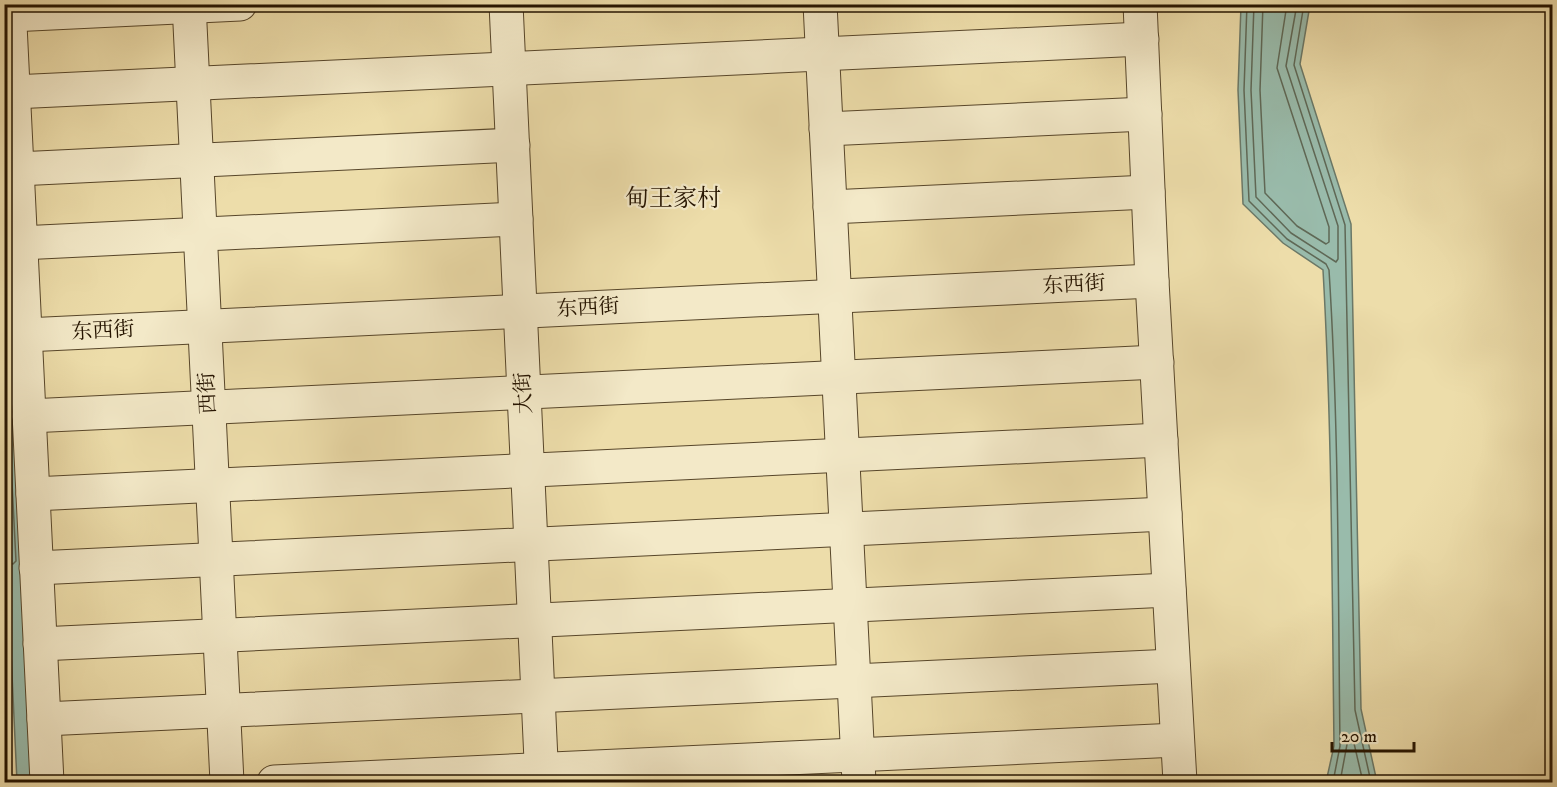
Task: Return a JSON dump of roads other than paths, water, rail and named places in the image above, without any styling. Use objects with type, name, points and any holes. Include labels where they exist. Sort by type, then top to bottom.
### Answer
[{"type":"street","points":[[47,783],[10,10],[240,4]]},
{"type":"street","name":"大街","points":[[506,4],[542,776]]},
{"type":"street","points":[[820,4],[858,769]]},
{"type":"street","points":[[1140,4],[1156,362],[1180,783]]},
{"type":"street","name":"西街","points":[[189,6],[227,783]]},
{"type":"street","points":[[14,93],[1142,39]]},
{"type":"street","points":[[826,129],[1145,114]]},
{"type":"street","points":[[17,169],[513,145]]},
{"type":"street","points":[[830,207],[1148,192]]},
{"type":"street","points":[[20,243],[516,219]]},
{"type":"street","name":"东西街","points":[[25,335],[1152,281]]},
{"type":"street","points":[[29,416],[1156,362]]},
{"type":"street","points":[[33,494],[1161,440]]},
{"type":"street","points":[[36,568],[1165,514]]},
{"type":"street","points":[[40,644],[1169,590]]},
{"type":"street","points":[[44,719],[1173,666]]},
{"type":"street","points":[[274,783],[858,769],[1177,740]]},
{"type":"water","points":[[1241,5],[1310,5],[1300,64],[1351,224],[1361,709],[1377,782],[1326,782],[1334,746],[1330,448],[1323,270],[1283,243],[1243,204],[1238,90]]},
{"type":"water","points":[[4,198],[32,782],[17,782],[4,502]]},
{"type":"district","name":"甸王家村","points":[[673,199]]}]
